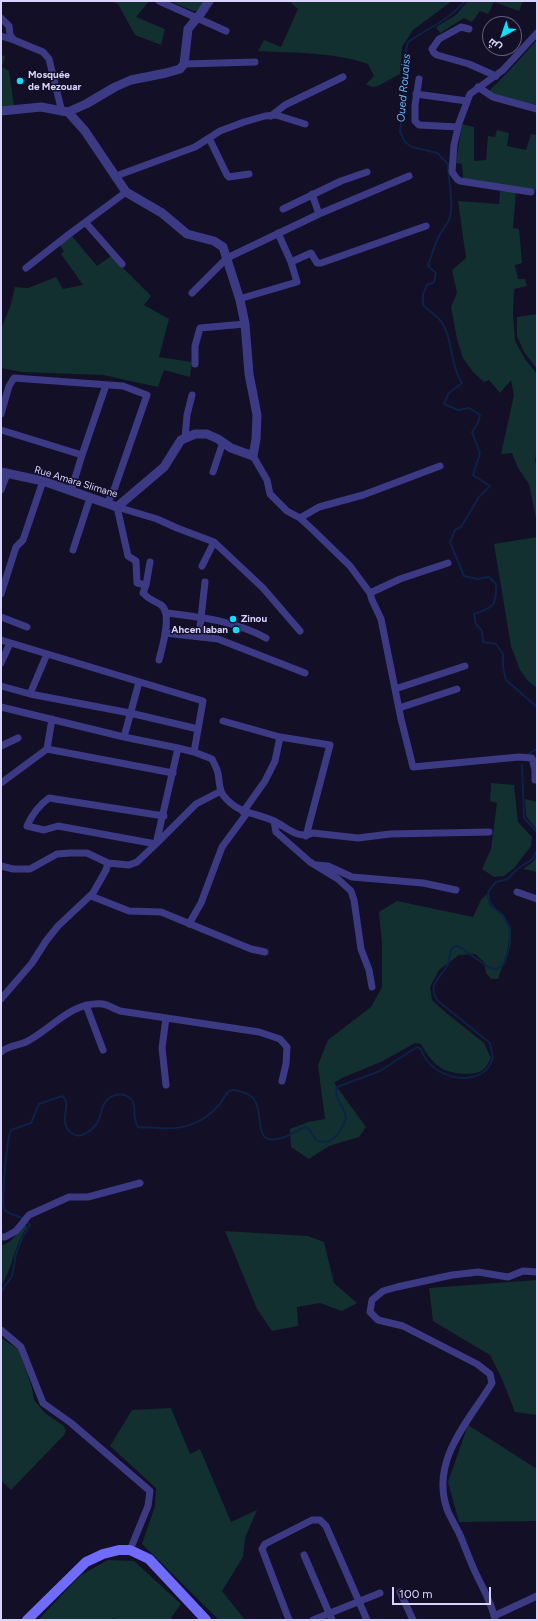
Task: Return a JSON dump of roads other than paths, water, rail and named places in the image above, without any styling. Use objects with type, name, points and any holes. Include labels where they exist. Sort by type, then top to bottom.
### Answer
[{"type":"main road","points":[[27,1620],[86,1562],[103,1554],[119,1550],[130,1550],[149,1559],[206,1620]]},
{"type":"street","points":[[159,1],[226,31]]},
{"type":"street","points":[[1,111],[41,107],[65,112],[86,104],[115,87],[131,80],[180,69],[184,64],[188,29],[202,13],[209,1]]},
{"type":"street","points":[[1,18],[8,26],[10,35],[14,40]]},
{"type":"street","points":[[469,29],[461,27],[439,39],[433,45],[432,49],[434,53],[469,64],[496,76]]},
{"type":"street","points":[[531,192],[460,181],[452,172],[454,145],[458,127],[470,94],[503,70],[537,33]]},
{"type":"street","points":[[1,36],[44,52],[49,59],[65,112],[85,131],[126,192],[162,213],[187,234],[214,241],[223,247],[245,324],[249,374],[257,415],[256,440],[253,456]]},
{"type":"street","points":[[184,64],[255,62]]},
{"type":"street","points":[[271,116],[285,105],[342,77]]},
{"type":"street","points":[[419,79],[416,94],[415,121],[419,125],[458,127]]},
{"type":"street","points":[[478,87],[493,97],[537,109]]},
{"type":"street","points":[[416,94],[467,101]]},
{"type":"street","points":[[116,176],[195,147],[220,131],[244,122],[276,115],[305,124]]},
{"type":"street","points":[[209,138],[229,177],[249,174]]},
{"type":"street","points":[[283,209],[341,181],[367,172]]},
{"type":"street","points":[[192,293],[227,258],[319,214],[409,176]]},
{"type":"street","points":[[26,268],[126,192]]},
{"type":"street","points":[[312,194],[319,214]]},
{"type":"street","points":[[86,222],[122,264]]},
{"type":"street","points":[[292,262],[311,252],[317,263],[321,263],[426,226]]},
{"type":"street","points":[[239,299],[297,282],[292,262],[278,233]]},
{"type":"street","points":[[195,364],[195,346],[200,328],[245,324]]},
{"type":"street","points":[[1,414],[9,386],[14,378],[124,386],[147,395],[108,504]]},
{"type":"street","points":[[71,491],[106,385]]},
{"type":"street","points":[[192,395],[187,415],[185,438],[195,434],[207,434],[231,448],[253,456],[267,480],[270,494],[287,511],[300,518],[350,566],[370,593],[381,619],[399,708],[413,767],[519,757],[532,758],[535,770],[535,780]]},
{"type":"street","points":[[1,430],[82,455]]},
{"type":"street","name":"Rue Amara Slimane","points":[[4,473],[43,481],[117,507],[164,467],[181,440],[185,438]]},
{"type":"street","points":[[213,472],[223,442]]},
{"type":"street","points":[[300,518],[319,507],[363,495],[440,466]]},
{"type":"street","points":[[1,490],[4,473]]},
{"type":"street","points":[[1,594],[16,547],[23,540],[43,481]]},
{"type":"street","points":[[73,550],[90,498]]},
{"type":"street","points":[[146,586],[137,583],[136,561],[128,556],[117,507],[157,519],[214,542],[263,588],[300,631]]},
{"type":"street","points":[[202,566],[214,542]]},
{"type":"street","points":[[150,562],[146,586],[143,593],[148,599],[162,605],[166,613],[165,633],[159,660]]},
{"type":"street","points":[[370,593],[400,579],[448,562]]},
{"type":"street","points":[[199,636],[205,582]]},
{"type":"street","points":[[166,613],[201,617],[234,624],[266,638]]},
{"type":"street","points":[[1,617],[26,627]]},
{"type":"street","points":[[165,633],[218,638],[305,673]]},
{"type":"street","points":[[1,640],[203,701],[194,752]]},
{"type":"street","points":[[1,663],[10,643]]},
{"type":"street","points":[[30,694],[47,654]]},
{"type":"street","points":[[395,689],[465,666]]},
{"type":"street","points":[[124,737],[139,682]]},
{"type":"street","points":[[1,686],[30,694],[130,713],[198,729]]},
{"type":"street","points":[[399,708],[457,689]]},
{"type":"street","points":[[1,706],[124,737],[194,752],[212,759],[217,771],[223,795],[245,812],[274,821],[290,832],[306,836],[313,833],[358,838],[390,834],[489,832]]},
{"type":"street","points":[[1,784],[47,749],[52,719]]},
{"type":"street","points":[[223,721],[280,736],[330,745],[306,836]]},
{"type":"street","points":[[189,924],[201,903],[222,846],[265,781],[275,762],[280,736]]},
{"type":"street","points":[[1,746],[18,738]]},
{"type":"street","points":[[156,844],[164,816],[178,748]]},
{"type":"street","points":[[47,749],[173,773]]},
{"type":"street","points":[[1,866],[13,869],[30,869],[58,854],[70,853],[88,853],[108,863],[129,865],[137,862],[196,804],[221,791]]},
{"type":"street","points":[[156,844],[58,826],[44,830],[27,826],[32,814],[49,798],[164,816]]},
{"type":"street","points":[[274,821],[276,832],[314,865],[338,879],[351,891],[354,900],[361,950],[369,970],[372,987]]},
{"type":"street","points":[[1,999],[32,963],[58,926],[85,899],[90,896],[106,870],[108,863]]},
{"type":"street","points":[[314,865],[328,866],[352,877],[423,882],[456,890]]},
{"type":"street","points":[[517,892],[537,899]]},
{"type":"street","points":[[90,896],[129,911],[160,912],[251,949],[265,952]]},
{"type":"street","points":[[1,1052],[9,1046],[26,1042],[67,1014],[86,1005],[104,1004],[120,1011],[259,1032],[280,1039],[287,1047],[286,1064],[282,1081]]},
{"type":"street","points":[[86,1005],[103,1050]]},
{"type":"street","points":[[166,1018],[162,1048],[166,1085]]},
{"type":"street","points":[[1,1237],[13,1233],[29,1215],[69,1197],[88,1197],[140,1183]]},
{"type":"street","points":[[537,1272],[523,1271],[508,1277],[478,1272],[459,1274],[397,1287],[383,1291],[372,1300],[370,1312],[378,1320],[403,1326],[418,1333],[477,1364],[490,1374],[492,1383],[482,1400],[467,1420],[446,1461],[442,1487],[447,1508],[495,1618],[537,1596]]},
{"type":"street","points":[[1,1330],[21,1348],[43,1403],[71,1423],[150,1491],[148,1506],[130,1550]]},
{"type":"street","points":[[289,1620],[262,1549],[265,1544],[312,1520],[320,1520],[326,1526],[367,1620]]},
{"type":"street","points":[[304,1555],[331,1616]]},
{"type":"street","points":[[400,1592],[412,1620]]},
{"type":"street","points":[[313,1620],[331,1616],[358,1601],[380,1593]]},
{"type":"waterway","name":"Oued Rouaiss","points":[[465,1],[445,19],[408,42],[405,56],[406,82],[400,132],[405,142],[412,147],[437,153],[448,164],[451,211],[449,220],[440,234],[428,266],[436,273],[434,282],[427,285],[423,294],[423,305],[439,319],[444,326],[455,367],[462,383],[449,393],[444,404],[458,410],[469,408],[480,415],[478,423],[472,432],[480,453],[473,475],[490,486],[479,497],[461,527],[455,530],[450,542],[464,576],[477,579],[489,577],[496,584],[496,597],[492,605],[486,610],[474,614],[476,624],[482,631],[483,642],[496,644],[503,654],[503,667],[506,680],[537,707]]},
{"type":"waterway","name":"Oued Rouaiss","points":[[528,754],[537,749]]},
{"type":"waterway","name":"Oued Rouaiss","points":[[522,765],[524,818],[537,832]]},
{"type":"waterway","points":[[23,1219],[10,1214],[4,1209],[3,1204],[9,1135],[11,1130],[31,1123],[39,1104],[62,1096],[66,1104],[65,1124],[68,1129],[76,1135],[84,1134],[94,1127],[106,1101],[112,1096],[119,1094],[127,1096],[134,1104],[135,1120],[138,1127],[176,1128],[184,1127],[206,1117],[213,1112],[228,1092],[231,1090],[236,1090],[251,1096],[256,1104],[259,1113],[261,1130],[264,1136],[271,1139],[282,1138],[291,1135],[304,1127],[308,1128],[316,1140],[327,1142],[336,1136],[342,1128],[346,1118],[344,1110],[338,1099],[336,1091],[337,1087],[380,1071],[417,1047],[421,1049],[425,1058],[431,1065],[448,1075],[458,1078],[467,1078],[477,1076],[485,1071],[489,1067],[493,1058],[490,1043],[438,1001],[434,994],[434,986],[447,967],[450,952],[455,946],[458,946],[490,968],[497,969],[502,966],[505,962],[510,944],[510,928],[503,915],[494,908],[489,900],[488,892],[496,882],[508,879],[517,869],[533,859],[537,850]]},
{"type":"waterway","points":[[1,1292],[12,1276],[16,1254],[22,1238],[30,1225],[27,1222]]},
{"type":"place","name":"Mosquée de Mezouar","points":[[20,81]]},
{"type":"place","name":"Zinou","points":[[233,619]]},
{"type":"place","name":"Ahcen laban","points":[[236,630]]}]
